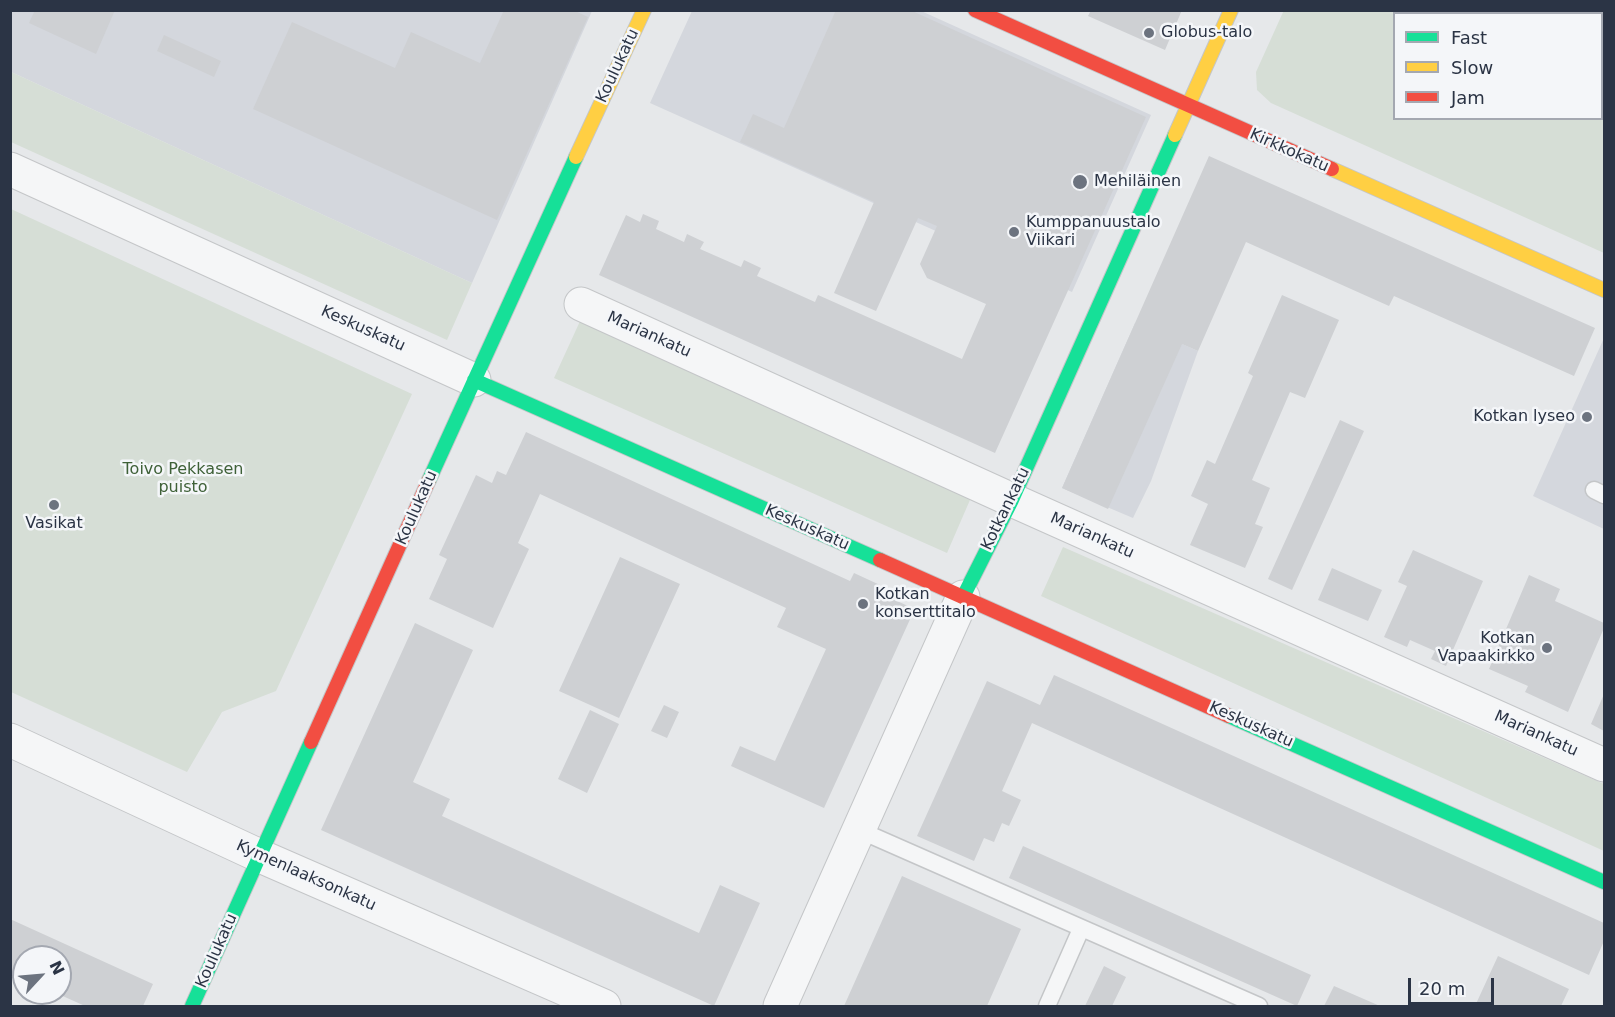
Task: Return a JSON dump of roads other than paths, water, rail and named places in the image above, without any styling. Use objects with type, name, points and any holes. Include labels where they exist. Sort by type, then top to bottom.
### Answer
[{"type":"main road","name":"Koulukatu","points":[[192,1006],[474,380],[644,10]]},
{"type":"main road","name":"Kirkkokatu","points":[[975,10],[1605,290]]},
{"type":"main road","name":"Kotkankatu","points":[[963,597],[1012,500],[1231,10]]},
{"type":"main road","name":"Keskuskatu","points":[[474,380],[1605,882]]},
{"type":"street","name":"Keskuskatu","points":[[10,169],[474,380]]},
{"type":"street","name":"Mariankatu","points":[[581,304],[1605,765]]},
{"type":"street","name":"Kotkankatu","points":[[780,1006],[963,597]]},
{"type":"street","name":"Kymenlaaksonkatu","points":[[10,740],[260,856],[604,1006]]},
{"type":"lane","points":[[859,830],[1259,1006]]},
{"type":"lane","points":[[1047,1006],[1081,929]]},
{"type":"place","name":"Globus-talo","points":[[1149,33]]},
{"type":"place","name":"Mehiläinen","points":[[1080,182]]},
{"type":"place","name":"Kumppanuustalo Viikari","points":[[1014,232]]},
{"type":"place","name":"Kotkan lyseo","points":[[1587,417]]},
{"type":"place","name":"Vasikat","points":[[54,505]]},
{"type":"place","name":"Kotkan konserttitalo","points":[[863,604]]},
{"type":"place","name":"Kotkan Vapaakirkko","points":[[1547,648]]},
{"type":"park label","name":"Toivo Pekkasen puisto","points":[[183,479]]}]
